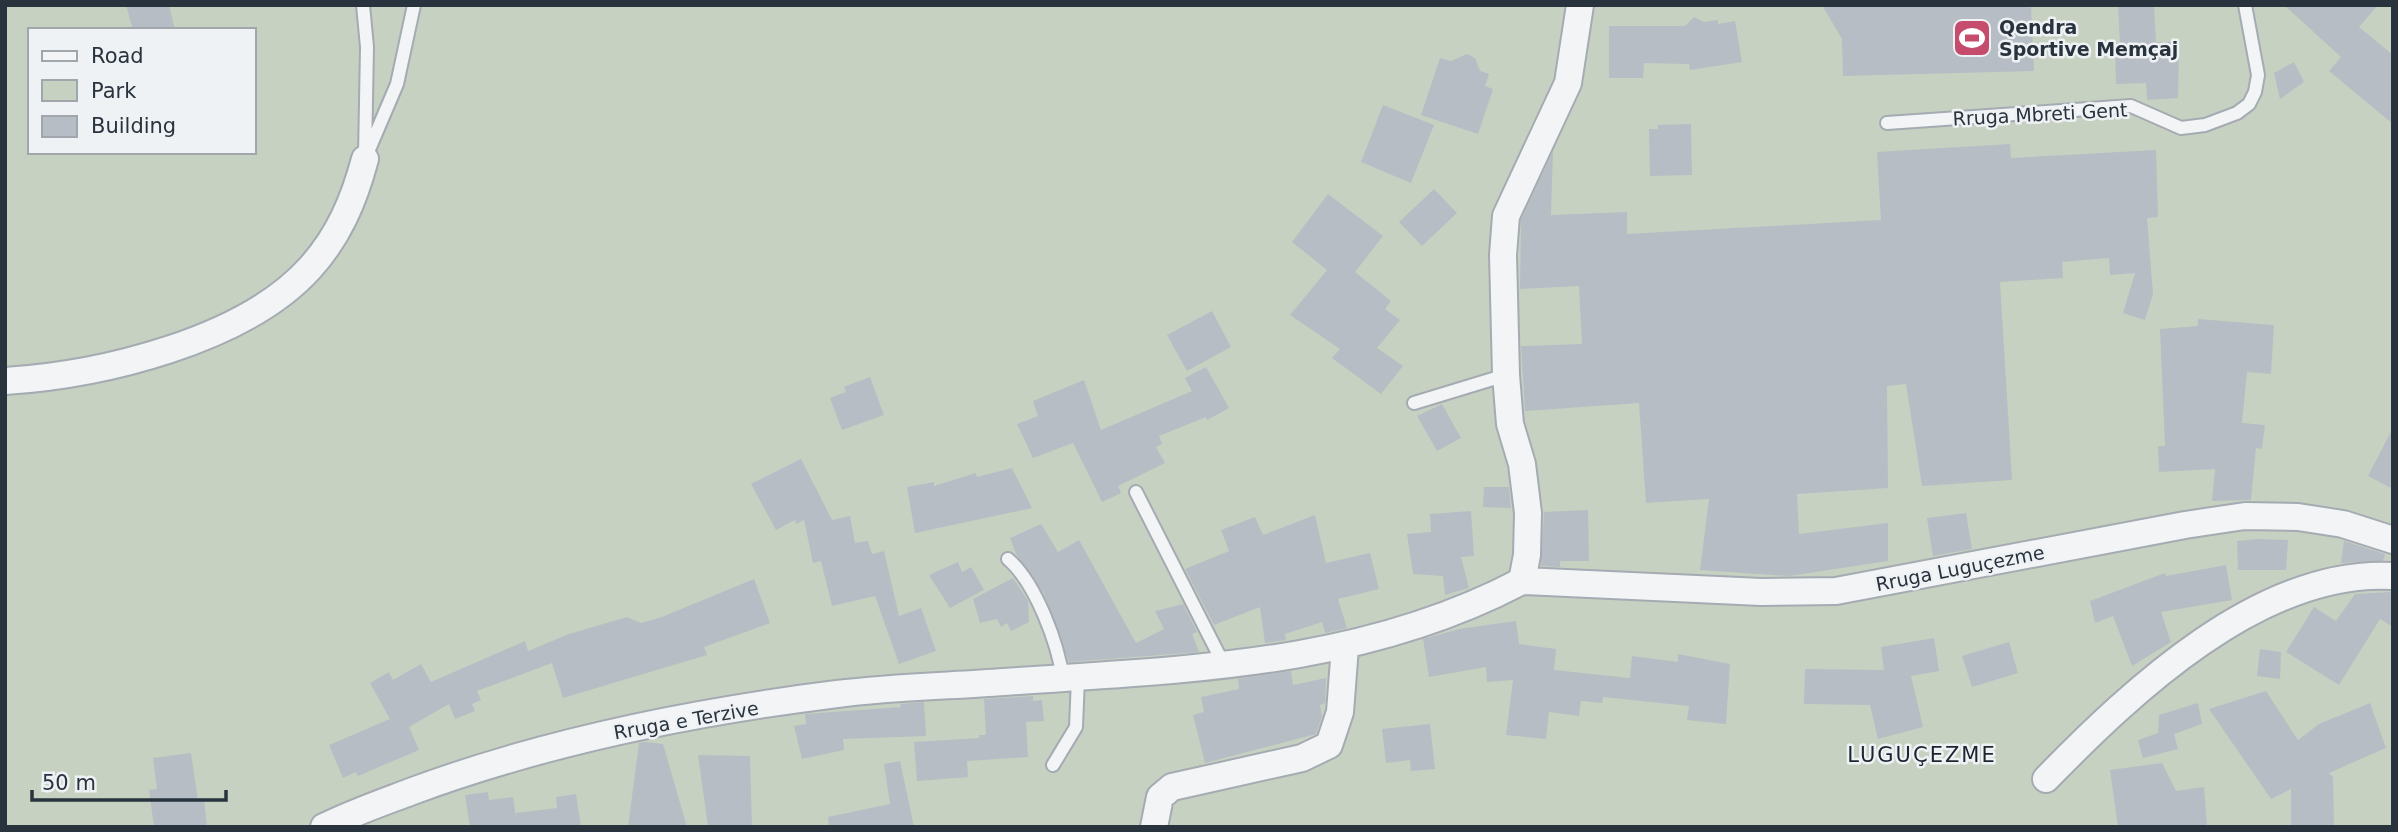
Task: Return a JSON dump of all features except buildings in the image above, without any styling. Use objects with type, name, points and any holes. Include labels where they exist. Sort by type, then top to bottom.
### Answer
[{"type":"street","points":[[1522,580],[1527,555],[1528,513],[1522,464],[1510,424],[1506,376],[1503,256],[1506,216],[1568,83],[1580,5]]},
{"type":"street","points":[[5,381],[106,365],[154,352],[206,334],[251,314],[290,287],[310,268],[335,236],[356,194],[365,159]]},
{"type":"street","name":"Rruga Luguçezme","points":[[1522,580],[1760,592],[1836,591],[2245,516],[2298,517],[2343,524],[2393,540]]},
{"type":"street","points":[[2046,779],[2108,715],[2193,649],[2233,624],[2266,605],[2316,586],[2371,575],[2393,576]]},
{"type":"street","name":"Rruga e Terzive","points":[[324,827],[462,772],[542,748],[640,727],[839,694],[1071,679],[1224,665],[1345,647],[1473,606],[1522,580]]},
{"type":"street","points":[[1154,827],[1160,797],[1171,787],[1302,758],[1329,745],[1340,712],[1345,647]]},
{"type":"lane","points":[[363,5],[367,47],[365,159]]},
{"type":"lane","points":[[365,159],[397,84],[414,5]]},
{"type":"lane","name":"Rruga Mbreti Gent","points":[[1887,123],[2131,106],[2181,128],[2205,125],[2237,113],[2249,104],[2255,92],[2258,75],[2245,5]]},
{"type":"lane","points":[[1414,402],[1506,376]]},
{"type":"lane","points":[[1136,492],[1224,665]]},
{"type":"lane","points":[[1009,559],[1021,570],[1031,587],[1071,679],[1076,727],[1053,765]]},
{"type":"green space","points":[[5,5],[2393,5],[2393,827],[5,827]]},
{"type":"place","name":"Qendra Sportive Memçaj","points":[[1972,38]]},
{"type":"district","name":"LUGUÇEZME","points":[[1922,755]]}]
